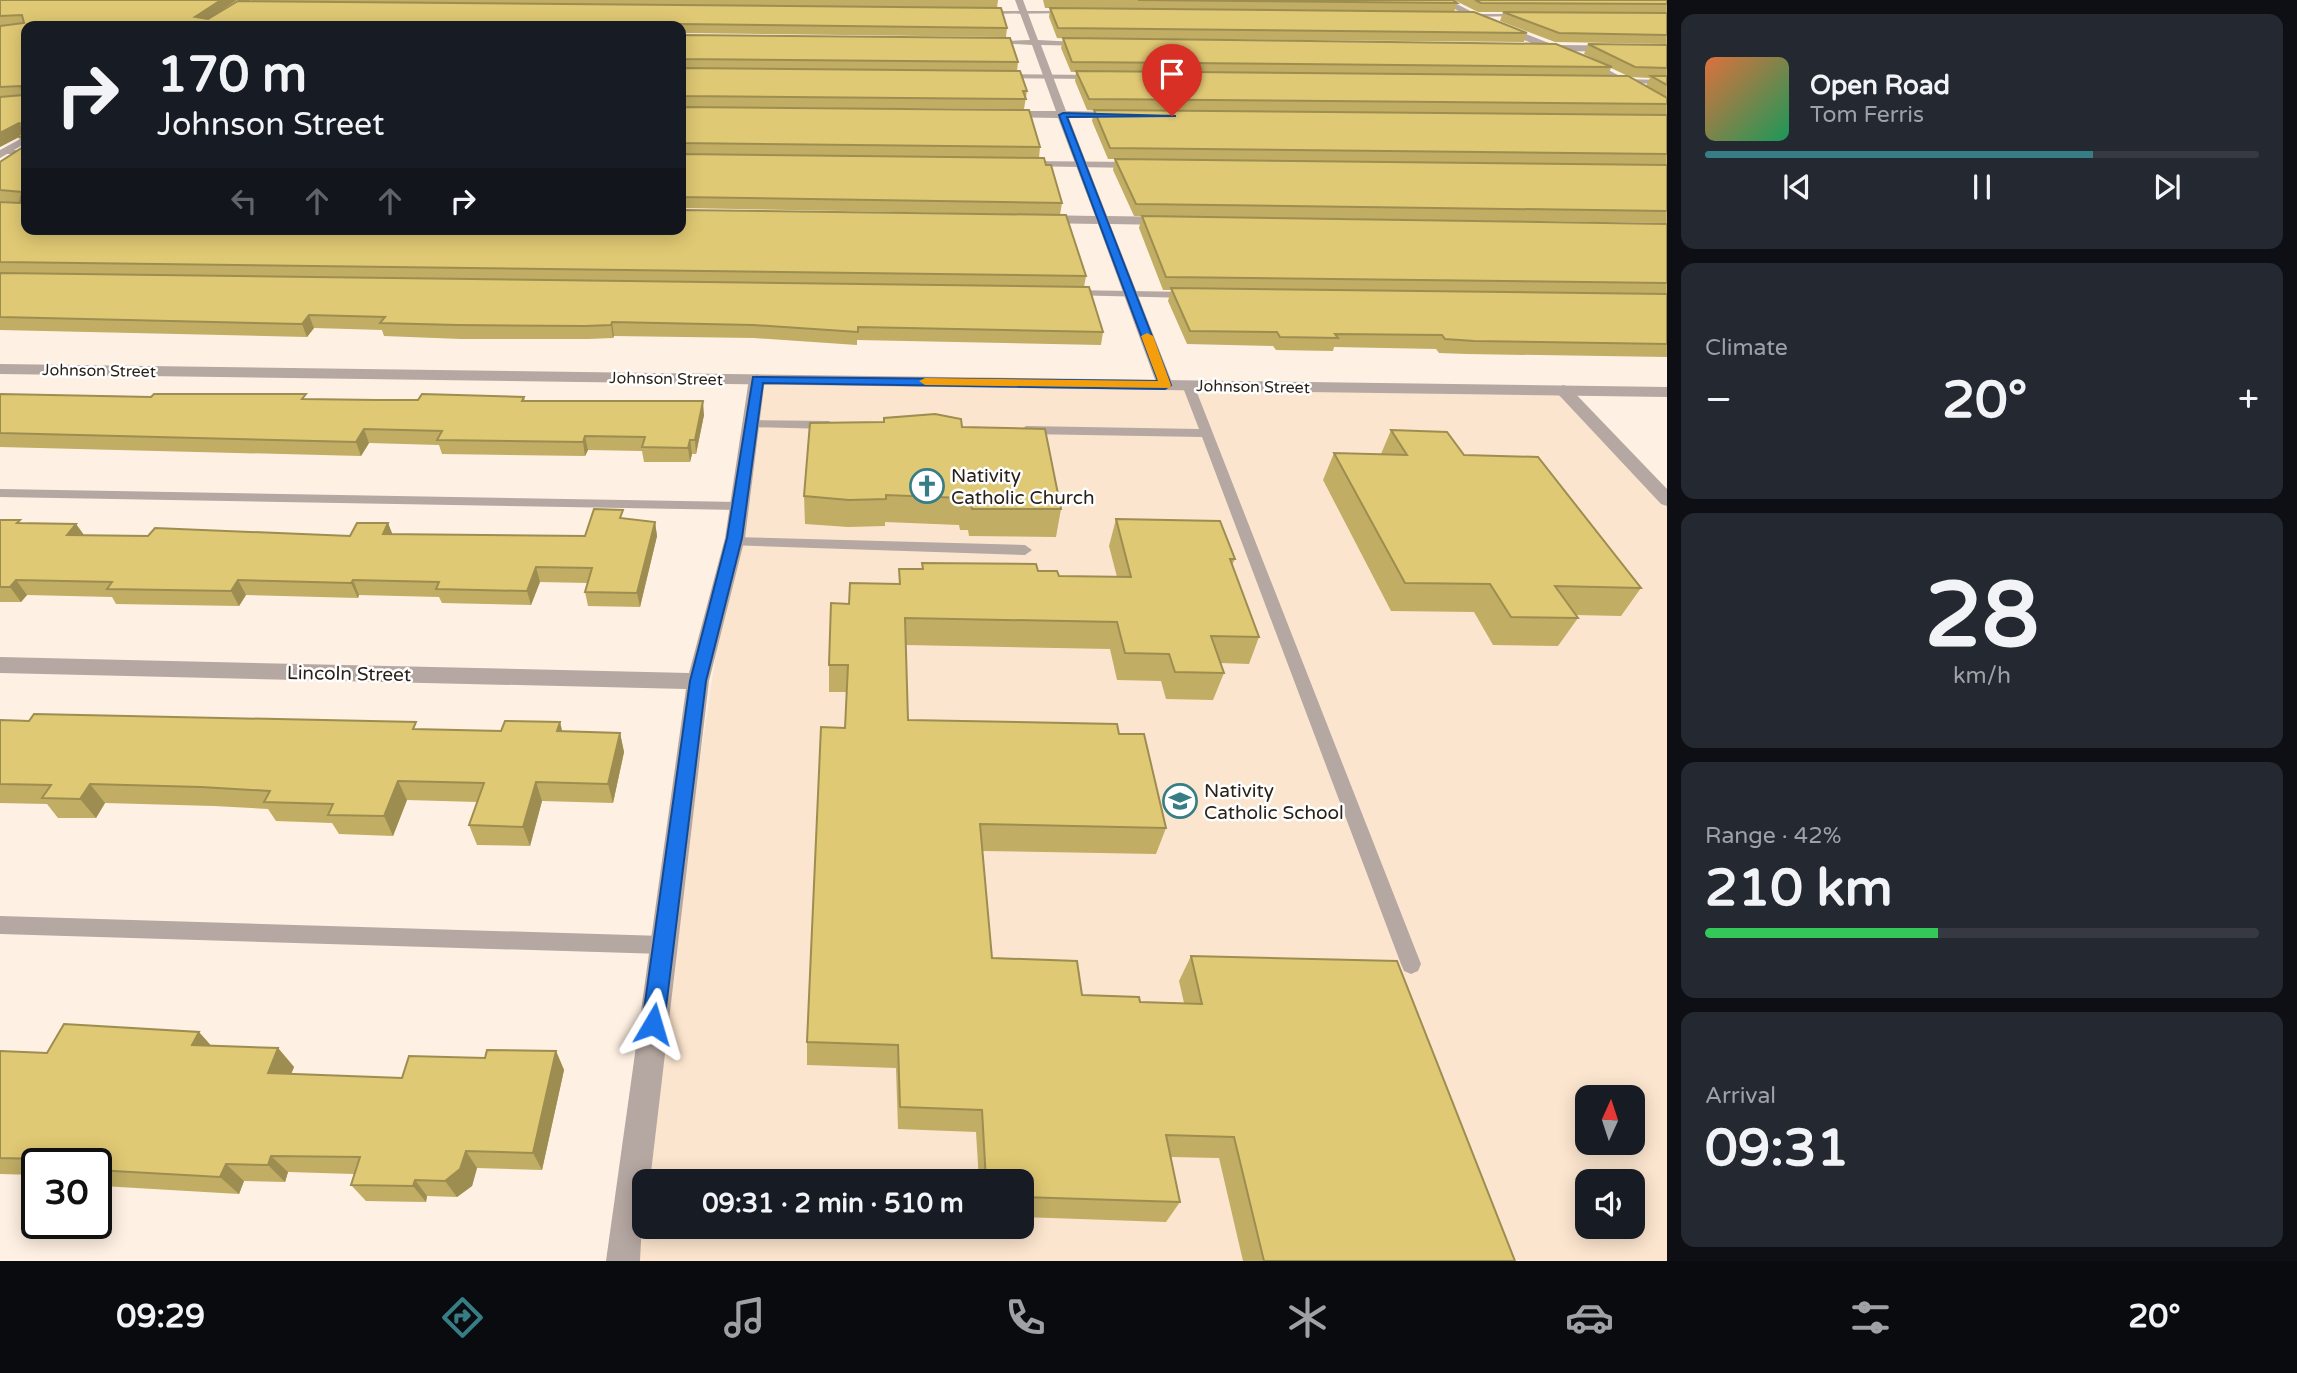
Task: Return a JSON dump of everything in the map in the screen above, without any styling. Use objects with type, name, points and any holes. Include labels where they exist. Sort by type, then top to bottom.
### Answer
[{"type":"street","points":[[1019,0],[1165,385]]},
{"type":"street","points":[[1443,0],[1473,16],[1600,66],[1667,106]]},
{"type":"street","points":[[214,21],[246,4]]},
{"type":"street","points":[[976,42],[1103,43]]},
{"type":"street","points":[[1528,48],[1667,49]]},
{"type":"street","points":[[994,114],[1131,116]]},
{"type":"street","points":[[2,153],[21,141]]},
{"type":"street","points":[[1027,219],[1185,222]]},
{"type":"street","name":"Johnson Street","points":[[0,369],[1667,392]]},
{"type":"street","points":[[622,1261],[698,681],[733,542],[757,379]]},
{"type":"street","points":[[1563,390],[1667,500]]},
{"type":"street","name":"Lincoln Street","points":[[0,665],[698,681]]},
{"type":"lane","points":[[968,12],[1078,13]]},
{"type":"lane","points":[[1459,16],[1528,16]]},
{"type":"lane","points":[[993,76],[1103,77]]},
{"type":"lane","points":[[1599,81],[1667,82]]},
{"type":"lane","points":[[2,153],[21,152]]},
{"type":"lane","points":[[1012,163],[1137,165]]},
{"type":"lane","points":[[1061,293],[1200,295]]},
{"type":"lane","points":[[1188,385],[1411,964]]},
{"type":"lane","points":[[751,424],[848,426]]},
{"type":"lane","points":[[1013,429],[1206,433]]},
{"type":"lane","points":[[0,493],[739,506]]},
{"type":"lane","points":[[733,542],[1025,550]]},
{"type":"lane","points":[[0,925],[663,945]]},
{"type":"shaded area","name":"Nativity Catholic School","points":[[757,379],[1563,390],[1667,504],[1667,1261],[625,1261],[632,1214],[632,1239],[1034,1239],[1034,1169],[639,1169]]},
{"type":"building","points":[[0,0],[221,0],[195,17],[208,19],[238,1],[1001,8],[1007,28],[686,24],[686,21],[24,21],[22,15],[0,16]]},
{"type":"building","points":[[1138,0],[1453,0],[1457,3]]},
{"type":"building","points":[[1475,0],[1667,0],[1667,4],[1481,3]]},
{"type":"building","points":[[1050,8],[1474,12],[1527,33],[1058,28]]},
{"type":"building","points":[[1503,12],[1667,13],[1667,35],[1559,33]]},
{"type":"building","points":[[21,23],[21,86],[0,87],[0,26]]},
{"type":"building","points":[[686,35],[1010,38],[1018,62],[686,59]]},
{"type":"building","points":[[1063,38],[1556,44],[1612,67],[1072,62]]},
{"type":"building","points":[[1588,44],[1667,45],[1667,68],[1635,67]]},
{"type":"building","points":[[686,68],[1020,71],[1027,91],[1023,91],[1026,99],[686,96]]},
{"type":"building","points":[[1076,71],[1628,76],[1667,98],[1667,104],[1089,99]]},
{"type":"building","points":[[1651,76],[1667,76],[1667,85]]},
{"type":"building","points":[[21,95],[21,124],[0,133],[0,97]]},
{"type":"building","points":[[686,107],[1029,110],[1040,147],[686,143]]},
{"type":"building","points":[[1094,110],[1667,115],[1667,154],[1110,148]]},
{"type":"building","points":[[21,148],[21,192],[0,190],[0,162]]},
{"type":"building","points":[[686,154],[1044,158],[1046,165],[1051,165],[1062,203],[686,197]]},
{"type":"building","points":[[1115,159],[1667,165],[1667,211],[1136,204]]},
{"type":"building","points":[[21,198],[21,235],[686,235],[686,210],[1066,215],[1086,276],[0,262],[0,202],[20,203]]},
{"type":"building","points":[[1142,216],[1667,224],[1667,283],[1166,277]]},
{"type":"building","points":[[0,273],[1089,287],[1103,332],[858,327],[858,332],[753,325],[612,322],[611,325],[585,326],[457,325],[380,323],[385,317],[309,315],[302,324],[0,317]]},
{"type":"building","points":[[1171,288],[1667,294],[1667,344],[1474,341],[1445,339],[1442,335],[1335,334],[1338,338],[1280,337],[1277,332],[1190,331]]},
{"type":"building","points":[[0,394],[151,397],[154,394],[306,394],[302,399],[418,400],[422,394],[524,397],[522,401],[703,401],[695,440],[690,440],[688,448],[642,447],[645,437],[585,436],[583,442],[437,440],[442,431],[364,429],[356,442],[0,433]]},
{"type":"building","name":"Nativity Catholic Church","points":[[935,414],[961,419],[962,427],[1045,429],[1061,509],[972,509],[971,502],[963,502],[962,498],[886,495],[886,499],[849,500],[804,496],[810,423],[884,422],[884,418]]},
{"type":"building","points":[[1391,430],[1447,432],[1464,455],[1538,457],[1641,588],[1555,586],[1578,618],[1511,617],[1490,584],[1405,583],[1334,453],[1407,455]]},
{"type":"building","points":[[594,509],[623,510],[620,518],[655,522],[637,593],[585,592],[592,568],[536,567],[527,591],[436,589],[439,582],[353,580],[351,583],[238,580],[231,591],[107,589],[112,582],[16,580],[10,587],[0,587],[0,520],[20,520],[17,523],[76,524],[67,535],[148,536],[155,528],[350,536],[357,523],[388,523],[383,534],[585,536]]},
{"type":"building","points":[[1116,519],[1220,521],[1235,559],[1230,559],[1259,637],[1211,636],[1224,673],[1175,672],[1169,654],[1125,653],[1117,622],[905,618],[908,720],[1117,724],[1119,734],[1144,734],[1166,828],[980,824],[992,958],[1077,961],[1082,995],[1139,997],[1140,1002],[1202,1004],[1191,956],[1397,961],[1515,1261],[1264,1261],[1234,1137],[1166,1135],[1180,1202],[1034,1197],[1034,1169],[985,1169],[982,1110],[900,1107],[898,1045],[807,1042],[821,727],[845,728],[848,665],[829,665],[831,603],[849,604],[850,583],[900,584],[899,569],[923,569],[922,563],[1036,564],[1038,571],[1057,571],[1059,576],[1131,577]]},
{"type":"building","points":[[34,714],[416,722],[413,729],[501,731],[505,721],[560,722],[557,731],[620,733],[608,784],[536,782],[523,827],[469,825],[484,783],[398,781],[384,816],[328,815],[333,804],[264,802],[270,791],[201,787],[90,784],[80,799],[42,798],[51,785],[0,784],[0,720],[29,721]]},
{"type":"building","points":[[64,1024],[199,1032],[192,1045],[278,1048],[268,1073],[402,1078],[409,1056],[485,1058],[487,1050],[556,1051],[533,1153],[466,1151],[460,1169],[445,1181],[415,1180],[413,1186],[351,1185],[360,1157],[271,1156],[268,1165],[226,1164],[220,1177],[112,1171],[112,1148],[21,1148],[21,1158],[0,1158],[0,1051],[47,1053]]},
{"type":"slow traffic","points":[[925,381],[1165,385],[1147,336]]},
{"type":"place","name":"Nativity Catholic Church","points":[[927,486]]},
{"type":"place","name":"Nativity Catholic School","points":[[1180,801]]},
{"type":"route","points":[[653,1024],[698,681],[735,538],[757,379],[1165,385],[1063,115],[1172,116]]}]
